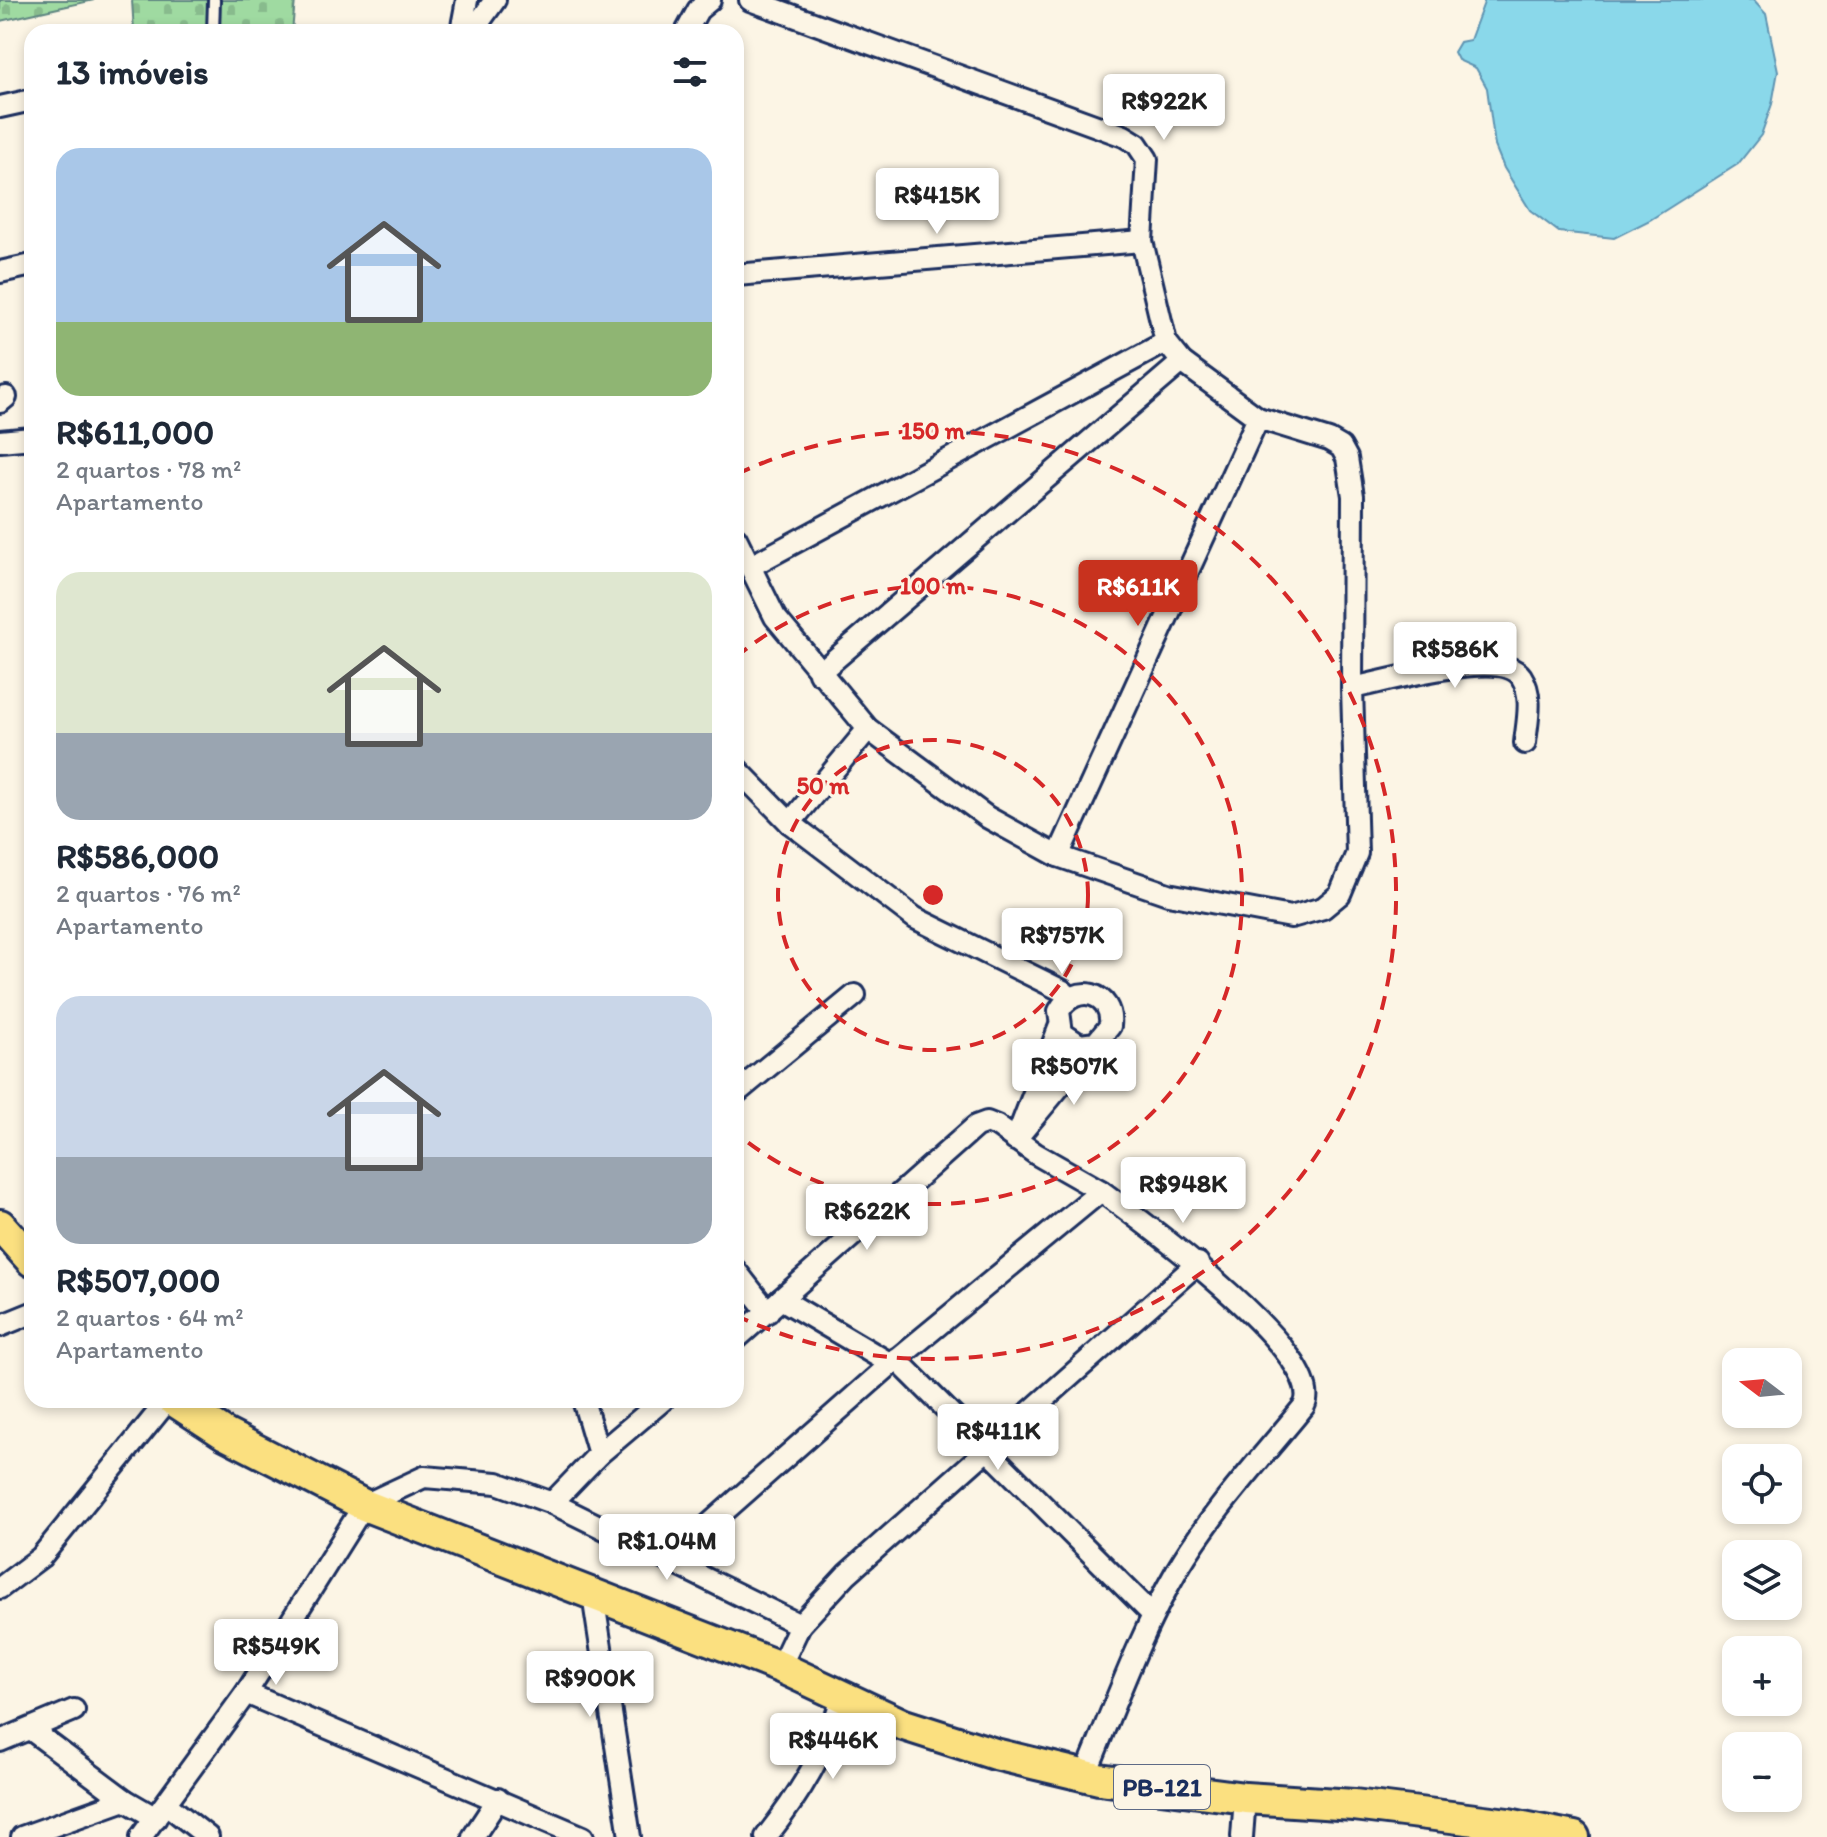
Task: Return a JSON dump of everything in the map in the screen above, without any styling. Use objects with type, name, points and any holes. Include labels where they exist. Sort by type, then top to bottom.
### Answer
[{"type":"main road","points":[[0,1225],[24,1252]]},
{"type":"main road","name":"PB-121","points":[[184,1408],[225,1434],[364,1505],[780,1667],[904,1725],[995,1754],[1092,1777],[1234,1797],[1354,1805],[1508,1824],[1574,1837]]},
{"type":"street","points":[[462,24],[467,0]]},
{"type":"street","points":[[478,24],[495,0]]},
{"type":"street","points":[[690,24],[698,10],[710,0]]},
{"type":"street","points":[[744,553],[775,617],[868,729],[987,817],[1058,856],[1168,894],[1266,915],[1291,917],[1323,908],[1340,894],[1357,853],[1352,688],[1353,496],[1347,458],[1341,447],[1329,440],[1258,418],[1182,362],[1166,342],[1142,241],[1147,159],[1137,144],[1124,136],[750,0]]},
{"type":"street","points":[[0,107],[24,102]]},
{"type":"street","points":[[744,274],[1142,241]]},
{"type":"street","points":[[0,272],[24,267]]},
{"type":"street","points":[[751,566],[1166,342]]},
{"type":"street","points":[[819,673],[1182,362]]},
{"type":"street","points":[[1058,856],[1258,418]]},
{"type":"street","points":[[0,441],[24,439]]},
{"type":"street","points":[[1352,688],[1480,663],[1506,665],[1521,677],[1528,694],[1525,743]]},
{"type":"street","points":[[790,823],[868,729]]},
{"type":"street","points":[[744,776],[790,823],[915,918],[1063,991],[1069,997]]},
{"type":"street","points":[[1090,993],[1107,1005],[1110,1026],[1015,1140],[1059,1028],[1059,1011],[1069,997],[1090,993]]},
{"type":"street","points":[[744,1086],[855,995]]},
{"type":"street","points":[[1059,1028],[1075,1044],[1096,1043]]},
{"type":"street","points":[[744,1332],[976,1126],[992,1124],[1101,1191],[1198,1263],[1286,1351],[1303,1375],[1308,1398],[1199,1536],[1153,1615],[1092,1777]]},
{"type":"street","points":[[670,1559],[893,1362],[1101,1191]]},
{"type":"street","points":[[780,1667],[800,1625],[847,1574],[991,1450],[1198,1263]]},
{"type":"street","points":[[744,1278],[775,1305],[893,1362],[991,1450],[1153,1615]]},
{"type":"street","points":[[0,1326],[24,1316]]},
{"type":"street","points":[[0,1588],[41,1557],[164,1408]]},
{"type":"street","points":[[585,1408],[599,1454]]},
{"type":"street","points":[[552,1503],[599,1454],[654,1408]]},
{"type":"street","points":[[141,1837],[246,1693],[364,1505],[424,1477],[497,1483],[552,1503],[800,1625]]},
{"type":"street","points":[[593,1595],[630,1837]]},
{"type":"street","points":[[246,1693],[583,1837]]},
{"type":"street","points":[[766,1837],[811,1776],[830,1739],[843,1696]]},
{"type":"street","points":[[0,1741],[74,1710]]},
{"type":"street","points":[[30,1729],[125,1800],[161,1811],[208,1837]]},
{"type":"street","points":[[1234,1797],[1242,1837]]},
{"type":"street","points":[[473,1837],[498,1799]]},
{"type":"street","points":[[22,1837],[125,1800]]},
{"type":"lane","points":[[213,24],[214,0]]},
{"type":"green space","points":[[0,0],[94,0],[0,21]]},
{"type":"green space","points":[[132,0],[295,0],[293,24],[134,24]]},
{"type":"water","points":[[1485,0],[1753,0],[1766,14],[1778,71],[1772,104],[1761,135],[1738,164],[1650,220],[1614,238],[1559,232],[1530,210],[1504,168],[1495,146],[1487,88],[1476,68],[1458,60],[1454,52],[1460,42],[1470,40]]}]
